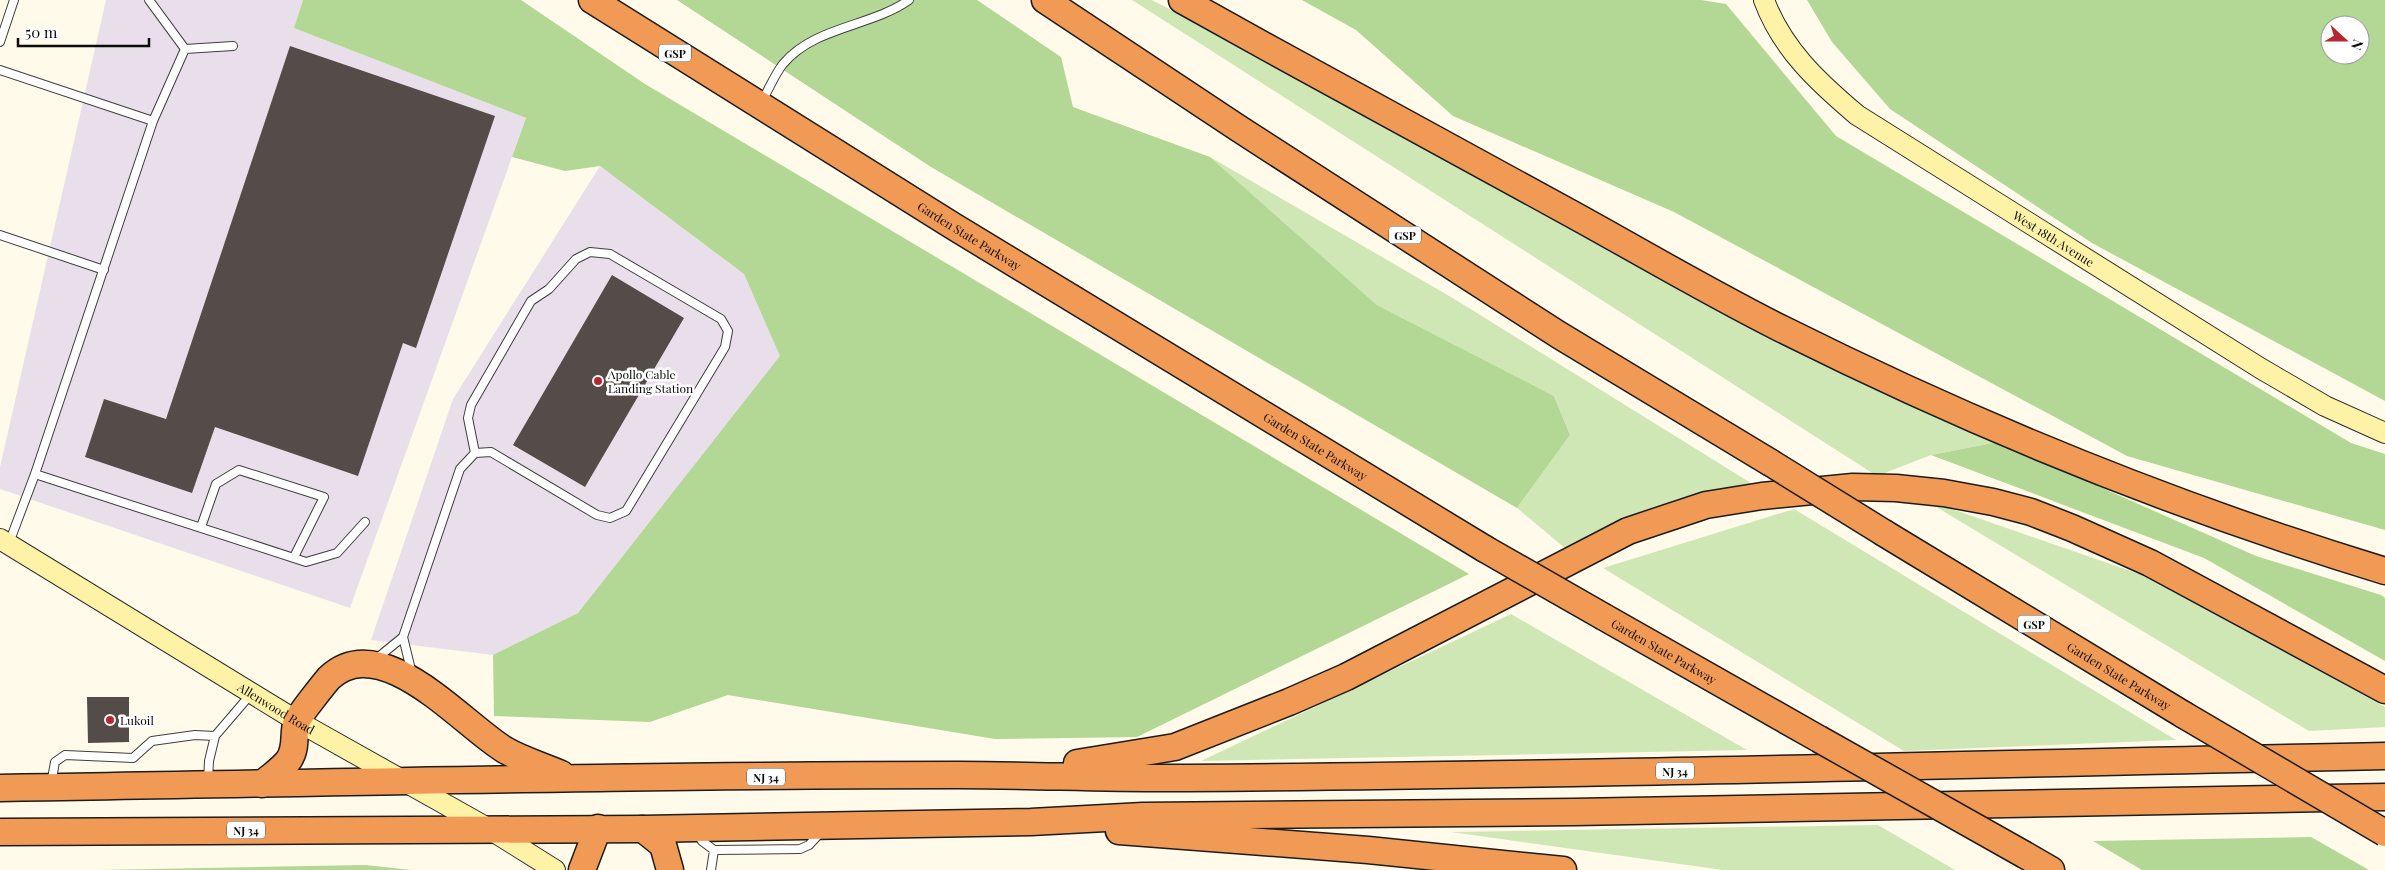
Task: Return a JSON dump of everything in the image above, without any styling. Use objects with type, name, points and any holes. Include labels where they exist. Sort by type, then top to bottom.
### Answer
[{"type":"highway","name":"Garden State Parkway","points":[[592,0],[758,106],[1485,549],[2051,870]]},
{"type":"highway","name":"Garden State Parkway","points":[[1045,0],[1238,128],[1551,329],[2184,715],[2385,833]]},
{"type":"highway","points":[[1182,0],[1780,328],[1888,379],[2066,458],[2256,530],[2385,571]]},
{"type":"highway","points":[[964,775],[1110,759],[1175,747],[1289,702],[1346,677],[1628,531],[1674,514],[1706,505],[1762,496],[1853,487],[1896,488],[1944,493],[2031,512],[2150,563],[2378,686]]},
{"type":"highway","points":[[262,784],[289,760],[296,742],[297,721],[329,679],[349,667],[368,665],[380,666],[413,681],[505,750],[569,777]]},
{"type":"highway","name":"NJ 34","points":[[0,788],[403,782],[569,777],[964,775],[1180,778],[1558,774],[2385,756]]},
{"type":"highway","points":[[491,830],[1031,822],[1143,816],[1584,812],[2385,797]]},
{"type":"highway","points":[[1031,822],[1144,834],[1368,850],[1563,870]]},
{"type":"highway","name":"NJ 34","points":[[0,832],[385,828],[491,830]]},
{"type":"highway","points":[[582,870],[598,828]]},
{"type":"highway","points":[[643,829],[663,845],[670,870]]},
{"type":"street","name":"West 18th Avenue","points":[[1764,0],[1777,28],[1803,66],[1820,84],[1857,115],[2260,368],[2324,406],[2385,433]]},
{"type":"street","name":"Allenwood Road","points":[[4,542],[297,721],[491,830],[556,870]]},
{"type":"lane","points":[[0,42],[14,0]]},
{"type":"lane","points":[[149,0],[185,49]]},
{"type":"lane","points":[[758,106],[783,64],[815,38],[897,9],[909,0]]},
{"type":"lane","points":[[185,49],[233,46]]},
{"type":"lane","points":[[4,542],[35,474],[153,121],[185,49]]},
{"type":"lane","points":[[0,70],[153,121]]},
{"type":"lane","points":[[0,235],[104,270]]},
{"type":"lane","points":[[413,681],[403,637],[460,469],[475,453],[491,452],[597,515],[610,518],[626,511],[724,347],[728,332],[721,318],[610,254],[590,252],[576,259],[549,289],[531,301],[471,405],[468,418],[475,453]]},
{"type":"lane","points":[[201,527],[216,484],[239,470],[324,497],[294,557]]},
{"type":"lane","points":[[35,474],[306,562],[337,553],[365,522]]},
{"type":"lane","points":[[368,665],[403,637]]},
{"type":"lane","points":[[208,784],[209,761],[215,736],[252,693]]},
{"type":"lane","points":[[51,787],[55,762],[65,755],[133,758],[152,741],[195,735],[215,736]]},
{"type":"lane","points":[[694,828],[702,842],[714,850],[800,849],[810,845],[827,826]]},
{"type":"lane","points":[[711,870],[714,850]]},
{"type":"shaded area","points":[[106,0],[303,0],[294,28],[526,118],[350,608],[0,489],[0,467]]},
{"type":"shaded area","points":[[600,166],[744,274],[781,356],[578,613],[493,655],[371,640],[453,399]]},
{"type":"green space","points":[[303,0],[521,0],[645,84],[1469,574],[1137,737],[995,739],[728,695],[650,722],[494,716],[493,655],[578,613],[780,356],[744,274],[600,166],[565,171],[512,157],[526,118],[294,28]]},
{"type":"green space","points":[[677,0],[977,0],[1061,57],[1073,107],[1210,157],[1377,305],[1554,396],[1570,435],[1517,508],[931,167]]},
{"type":"green space","points":[[1132,0],[1152,0],[1998,442],[1931,455],[1877,476]]},
{"type":"green space","points":[[1302,0],[1701,0],[1726,4],[1836,136],[2351,443],[2385,454],[2385,530],[2127,456],[1674,212],[1453,116],[1356,30]]},
{"type":"green space","points":[[1807,0],[2385,0],[2385,401],[2092,243],[1890,109],[1832,42]]},
{"type":"green space","points":[[1210,157],[1456,300],[1754,485],[1622,519],[1566,549],[1517,508],[1570,435],[1554,396],[1377,305]]},
{"type":"green space","points":[[1998,442],[2256,556],[2381,595],[2385,598],[2385,661],[2204,558],[1931,455]]},
{"type":"green space","points":[[1923,499],[2145,576],[2385,707],[2385,727],[2309,731]]},
{"type":"green space","points":[[1794,509],[2176,740],[1904,751],[1603,568]]},
{"type":"green space","points":[[1511,614],[1747,750],[1201,761]]},
{"type":"green space","points":[[1878,825],[1955,870],[1723,870],[1451,832]]},
{"type":"green space","points":[[2311,837],[2369,870],[2142,870],[2093,841]]},
{"type":"green space","points":[[365,865],[412,870],[99,870]]},
{"type":"building","points":[[290,46],[495,116],[416,348],[403,343],[358,476],[215,427],[192,493],[85,457],[104,399],[166,419]]},
{"type":"building","name":"Apollo Cable Landing Station","points":[[612,275],[684,318],[585,487],[513,445]]},
{"type":"building","points":[[87,697],[129,697],[129,742],[88,743]]},
{"type":"place","name":"Apollo Cable Landing Station","points":[[598,381]]},
{"type":"place","name":"Lukoil","points":[[110,720]]}]
